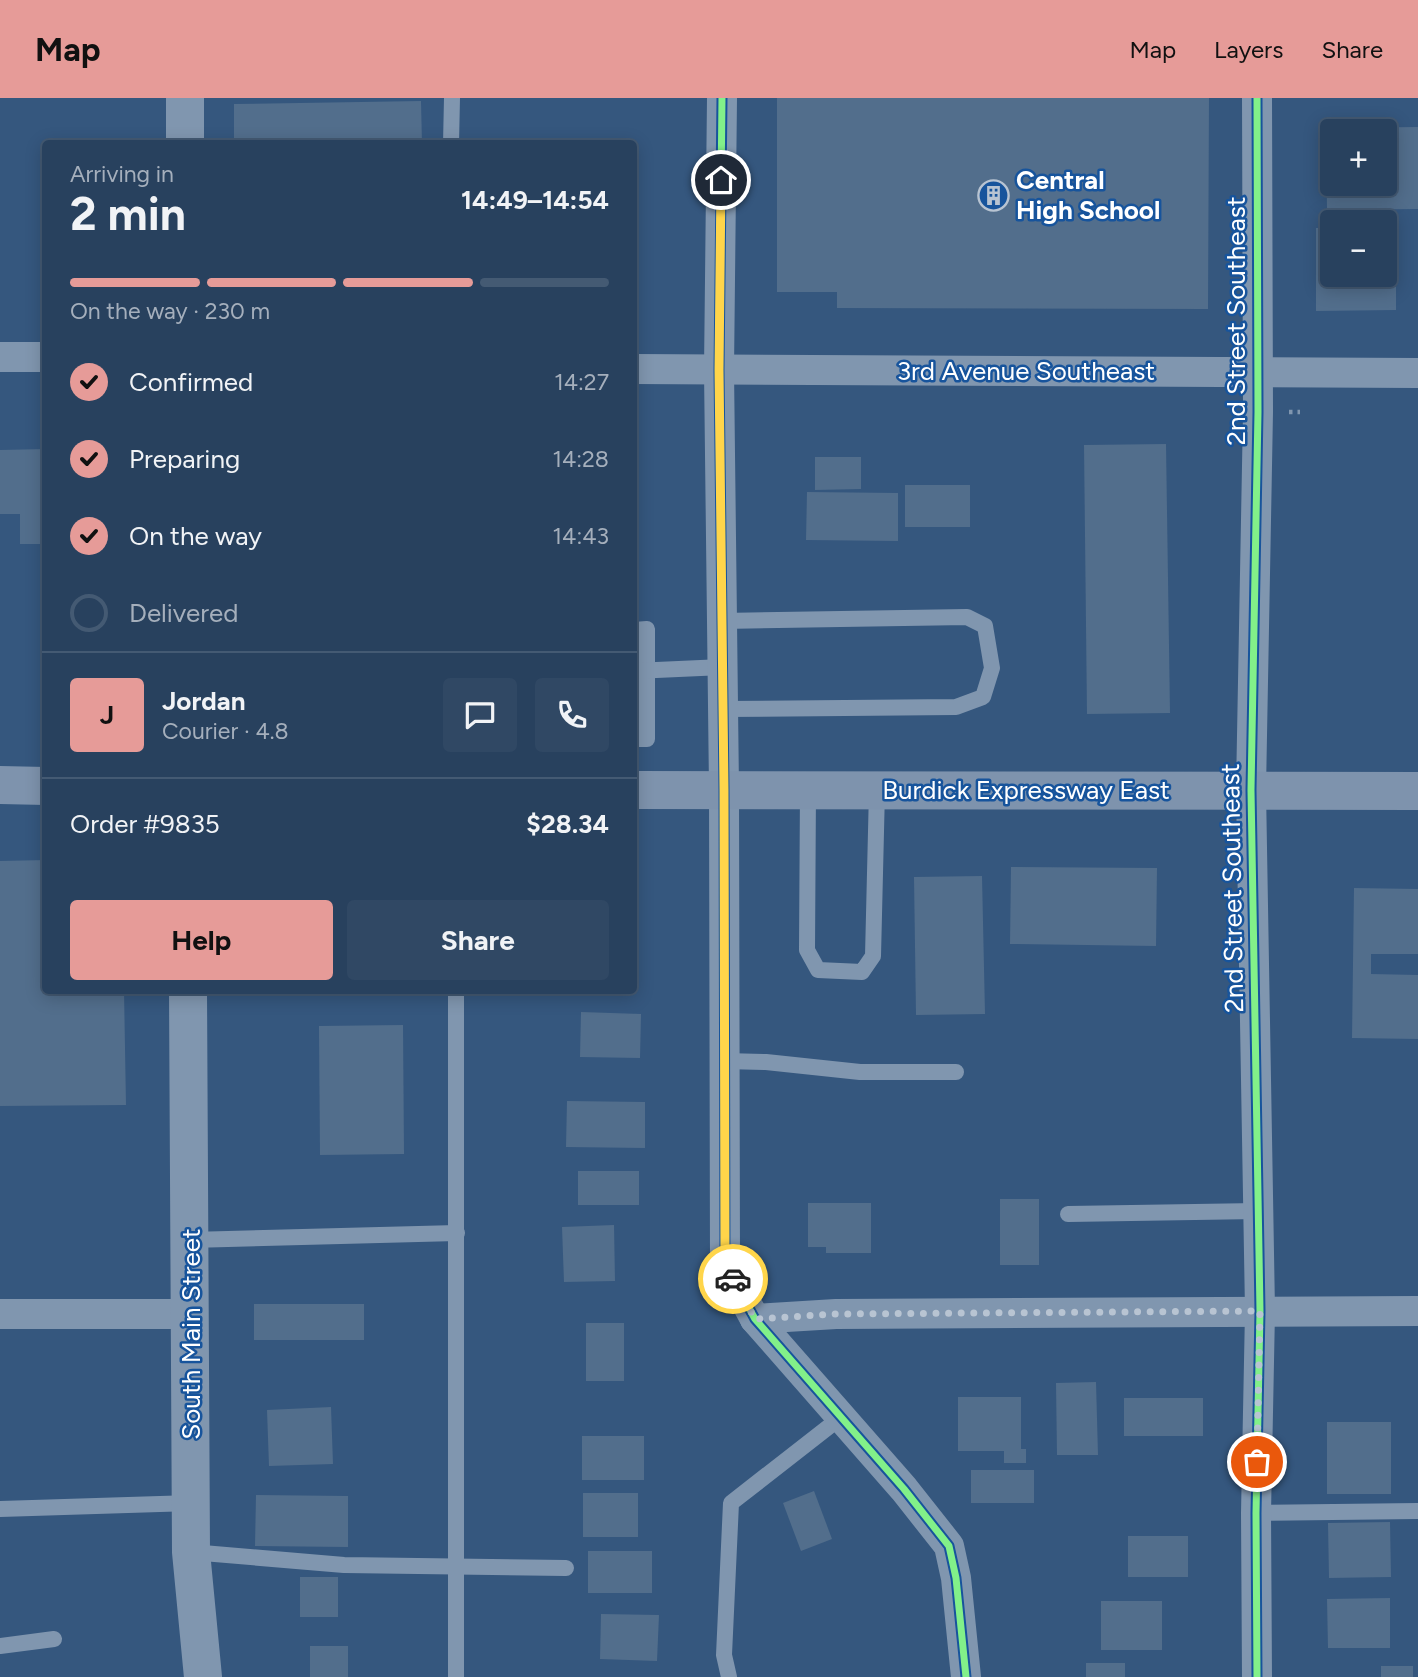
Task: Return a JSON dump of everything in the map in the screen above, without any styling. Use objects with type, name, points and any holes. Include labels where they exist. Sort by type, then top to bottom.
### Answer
[{"type":"main road","points":[[0,785],[42,786]]},
{"type":"main road","name":"Burdick Expressway East","points":[[637,790],[1418,790]]},
{"type":"street","points":[[185,98],[185,140]]},
{"type":"street","points":[[722,98],[719,370],[724,789],[725,1264],[755,1319],[904,1489],[949,1546],[956,1578],[966,1677]]},
{"type":"street","name":"2nd Street Southeast","points":[[1257,98],[1258,426],[1251,790],[1260,1311],[1256,1513],[1257,1677]]},
{"type":"street","points":[[0,357],[42,357]]},
{"type":"street","name":"3rd Avenue Southeast","points":[[637,369],[1418,373]]},
{"type":"street","name":"South Main Street","points":[[188,994],[191,1552],[203,1677]]},
{"type":"street","points":[[755,1319],[836,1314],[1418,1311]]},
{"type":"street","points":[[0,1314],[191,1314]]},
{"type":"lane","points":[[452,98],[452,140]]},
{"type":"lane","points":[[722,621],[967,617],[985,626],[992,668],[983,697],[956,707],[723,709]]},
{"type":"lane","points":[[637,629],[647,629],[640,671],[647,739],[637,739]]},
{"type":"lane","points":[[640,671],[723,667]]},
{"type":"lane","points":[[808,789],[807,950],[818,970],[862,972],[873,956],[877,790]]},
{"type":"lane","points":[[456,994],[456,1677]]},
{"type":"lane","points":[[724,1061],[766,1062],[860,1072],[956,1072]]},
{"type":"lane","points":[[1068,1214],[1258,1210]]},
{"type":"lane","points":[[191,1240],[457,1233]]},
{"type":"lane","points":[[729,1677],[724,1655],[730,1503],[840,1418]]},
{"type":"lane","points":[[0,1509],[192,1503]]},
{"type":"lane","points":[[1256,1513],[1418,1511]]},
{"type":"lane","points":[[191,1552],[344,1566],[566,1568]]},
{"type":"lane","points":[[0,1646],[54,1639]]},
{"type":"building","name":"Central High School","points":[[777,98],[1209,98],[1208,309],[837,308],[837,292],[777,292]]},
{"type":"building","points":[[421,101],[422,140],[234,140],[234,104]]},
{"type":"building","points":[[1397,127],[1418,127],[1418,209],[1327,210],[1327,196],[1397,196]]},
{"type":"building","points":[[1316,228],[1320,228],[1320,287],[1396,287],[1396,310],[1316,311]]},
{"type":"building","points":[[1166,444],[1170,713],[1087,714],[1084,445]]},
{"type":"building","points":[[42,449],[42,544],[20,544],[20,514],[0,514],[0,450]]},
{"type":"building","points":[[815,457],[861,457],[861,489],[815,490]]},
{"type":"building","points":[[905,485],[970,485],[970,527],[905,527]]},
{"type":"building","points":[[807,492],[898,493],[898,541],[806,540]]},
{"type":"building","points":[[42,860],[42,994],[124,994],[126,1105],[0,1106],[0,861]]},
{"type":"building","points":[[1011,867],[1157,868],[1156,946],[1010,944]]},
{"type":"building","points":[[982,876],[985,1014],[916,1015],[914,877]]},
{"type":"building","points":[[1354,888],[1418,889],[1418,954],[1371,954],[1371,974],[1418,975],[1418,1039],[1352,1038]]},
{"type":"building","points":[[581,1012],[641,1014],[640,1058],[580,1057]]},
{"type":"building","points":[[403,1025],[404,1154],[320,1155],[319,1026]]},
{"type":"building","points":[[567,1101],[645,1102],[645,1148],[566,1147]]},
{"type":"building","points":[[578,1171],[639,1171],[639,1205],[578,1205]]},
{"type":"building","points":[[1000,1199],[1039,1199],[1039,1265],[1000,1265]]},
{"type":"building","points":[[808,1203],[871,1203],[871,1253],[826,1253],[826,1247],[808,1247]]},
{"type":"building","points":[[614,1225],[615,1281],[564,1282],[562,1227]]},
{"type":"building","points":[[254,1304],[364,1304],[364,1340],[254,1340]]},
{"type":"building","points":[[586,1323],[624,1323],[624,1381],[586,1381]]},
{"type":"building","points":[[1096,1382],[1098,1455],[1057,1455],[1056,1383]]},
{"type":"building","points":[[958,1397],[1021,1397],[1021,1449],[1026,1449],[1026,1463],[1004,1463],[1004,1451],[958,1451]]},
{"type":"building","points":[[1124,1398],[1203,1398],[1203,1436],[1124,1436]]},
{"type":"building","points":[[331,1407],[333,1464],[269,1466],[267,1410]]},
{"type":"building","points":[[1327,1422],[1391,1422],[1391,1494],[1327,1494]]},
{"type":"building","points":[[582,1436],[644,1436],[644,1480],[582,1480]]},
{"type":"building","points":[[971,1470],[1034,1470],[1034,1503],[971,1503]]},
{"type":"building","points":[[814,1491],[832,1539],[801,1551],[783,1503]]},
{"type":"building","points":[[583,1493],[638,1493],[638,1537],[583,1537]]},
{"type":"building","points":[[256,1495],[348,1496],[348,1547],[255,1546]]},
{"type":"building","points":[[1390,1522],[1391,1577],[1329,1578],[1328,1523]]},
{"type":"building","points":[[1128,1536],[1188,1536],[1188,1577],[1128,1577]]},
{"type":"building","points":[[588,1551],[652,1551],[652,1593],[588,1593]]},
{"type":"building","points":[[300,1577],[338,1577],[338,1617],[300,1617]]},
{"type":"building","points":[[1390,1598],[1390,1648],[1328,1648],[1327,1599]]},
{"type":"building","points":[[1101,1601],[1162,1601],[1162,1650],[1101,1650]]},
{"type":"building","points":[[601,1614],[659,1615],[657,1661],[600,1659]]},
{"type":"building","points":[[310,1646],[348,1646],[348,1677],[310,1677]]},
{"type":"building","points":[[1086,1663],[1125,1663],[1125,1677],[1086,1677]]},
{"type":"building","points":[[1381,1666],[1413,1666],[1413,1677],[1381,1677]]},
{"type":"cycle path","points":[[722,98],[719,370],[724,789],[725,1264],[755,1319],[904,1489],[949,1546],[956,1578],[966,1677]]},
{"type":"cycle path","points":[[1257,98],[1258,412],[1251,790],[1260,1311],[1256,1513],[1257,1677]]},
{"type":"way so far","points":[[733,1279],[755,1319],[836,1314],[1260,1311],[1257,1462]]},
{"type":"place","name":"Central High School","points":[[993,195]]},
{"type":"route","points":[[721,180],[719,370],[724,789],[725,1264],[733,1279]]}]
